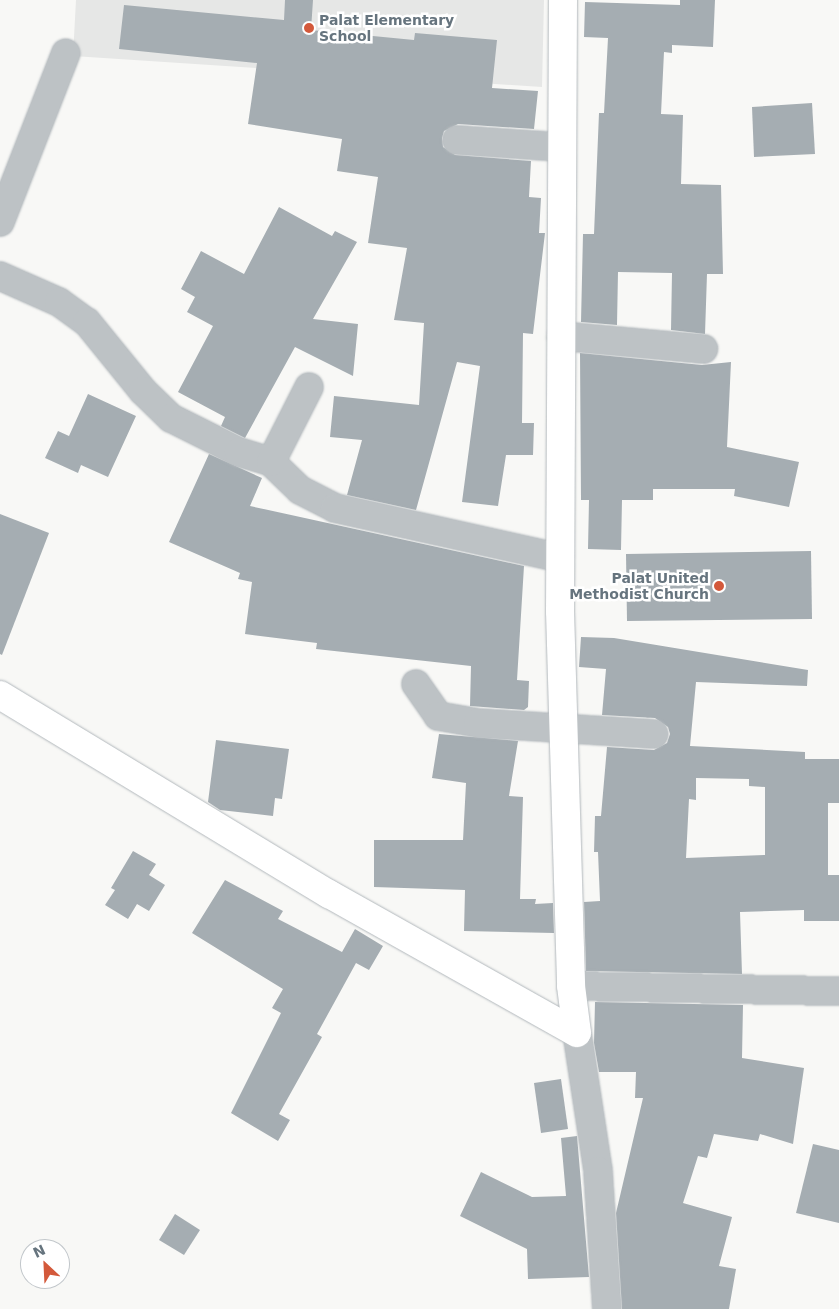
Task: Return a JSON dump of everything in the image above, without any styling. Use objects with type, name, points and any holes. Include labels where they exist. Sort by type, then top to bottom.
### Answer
[{"type":"street","points":[[563,0],[560,558],[562,729],[571,986],[598,1171],[607,1309]]},
{"type":"street","points":[[0,222],[66,52]]},
{"type":"street","points":[[457,140],[561,146]]},
{"type":"street","points":[[0,276],[60,302],[87,322],[143,391],[171,418],[238,452],[270,462],[300,490],[335,508],[560,558]]},
{"type":"street","points":[[561,336],[703,349]]},
{"type":"street","points":[[270,462],[309,387]]},
{"type":"street","points":[[416,684],[438,716],[478,723],[654,734]]},
{"type":"street","points":[[0,695],[329,894],[577,1033]]},
{"type":"street","points":[[571,986],[839,991]]},
{"type":"shaded area","name":"Palat Elementary School","points":[[76,0],[544,0],[542,87],[73,56]]},
{"type":"building","points":[[285,0],[313,0],[311,30],[414,40],[415,33],[497,40],[492,88],[538,91],[534,129],[458,124],[444,131],[442,138],[443,147],[455,155],[531,161],[529,197],[541,198],[539,233],[545,233],[533,334],[523,333],[522,423],[534,423],[533,455],[506,455],[498,506],[462,502],[480,366],[457,362],[416,510],[347,495],[362,440],[330,437],[334,396],[419,405],[424,323],[394,320],[407,248],[368,243],[378,177],[337,171],[342,139],[248,124],[257,63],[119,49],[124,5],[284,20]]},
{"type":"building","points":[[680,0],[715,0],[713,47],[672,45],[672,53],[664,52],[661,114],[683,115],[681,184],[721,185],[723,274],[707,274],[705,334],[671,330],[672,273],[618,272],[617,325],[581,322],[583,234],[594,234],[599,113],[604,113],[608,38],[584,37],[585,2],[680,5]]},
{"type":"building","points":[[812,103],[815,154],[754,157],[752,107]]},
{"type":"building","points":[[279,207],[332,236],[335,231],[357,242],[313,319],[358,324],[353,376],[295,347],[245,438],[221,426],[225,417],[178,392],[213,326],[187,312],[195,297],[181,289],[201,251],[244,274]]},
{"type":"building","points":[[580,353],[702,365],[731,362],[727,447],[799,462],[789,507],[734,496],[735,489],[653,489],[653,500],[622,500],[621,550],[588,549],[589,500],[581,500]]},
{"type":"building","points":[[88,394],[136,416],[108,477],[81,465],[78,473],[45,458],[58,431],[69,436]]},
{"type":"building","points":[[209,454],[262,478],[250,506],[524,566],[517,680],[529,681],[528,707],[524,710],[470,706],[471,666],[316,649],[317,643],[245,634],[252,582],[238,579],[240,573],[169,542]]},
{"type":"building","points":[[0,514],[49,533],[2,655],[0,654]]},
{"type":"building","name":"Palat United Methodist Church","points":[[811,551],[812,619],[627,621],[626,554]]},
{"type":"building","points":[[581,637],[614,638],[808,670],[807,686],[696,682],[690,746],[805,752],[805,759],[839,759],[839,803],[828,803],[828,875],[839,875],[839,921],[804,921],[804,910],[740,912],[742,974],[586,971],[584,902],[600,901],[598,852],[594,852],[595,816],[601,816],[607,747],[654,750],[667,743],[670,734],[668,727],[655,718],[602,715],[606,669],[579,667]],"holes":[[[696,778],[749,779],[749,786],[765,787],[765,855],[686,858],[689,799],[696,800]]]},
{"type":"building","points":[[439,734],[518,741],[509,796],[523,797],[520,899],[536,899],[535,904],[553,903],[554,933],[464,931],[465,890],[374,887],[374,840],[463,840],[466,783],[432,778]]},
{"type":"building","points":[[216,740],[289,749],[282,799],[275,798],[273,816],[220,810],[208,802]]},
{"type":"building","points":[[133,851],[156,864],[149,875],[165,885],[149,911],[137,904],[128,919],[105,905],[115,890],[111,888]]},
{"type":"building","points":[[225,880],[283,911],[278,919],[342,952],[355,929],[383,946],[369,970],[356,963],[317,1034],[322,1037],[279,1114],[290,1120],[278,1141],[231,1113],[281,1013],[272,1008],[283,989],[192,933]]},
{"type":"building","points":[[595,1002],[743,1005],[742,1058],[804,1068],[793,1144],[760,1134],[758,1141],[714,1134],[707,1158],[698,1156],[683,1203],[732,1217],[719,1266],[736,1269],[729,1309],[622,1309],[616,1213],[643,1098],[635,1098],[636,1072],[599,1072],[594,1043]]},
{"type":"building","points":[[561,1079],[568,1129],[541,1133],[534,1083]]},
{"type":"building","points":[[577,1136],[589,1277],[528,1279],[527,1249],[460,1216],[481,1172],[532,1197],[566,1196],[561,1138]]},
{"type":"building","points":[[813,1144],[839,1150],[839,1223],[796,1213]]},
{"type":"building","points":[[175,1214],[200,1230],[184,1255],[159,1240]]},
{"type":"place","name":"Palat Elementary School","points":[[309,28]]},
{"type":"place","name":"Palat United Methodist Church","points":[[719,586]]}]
